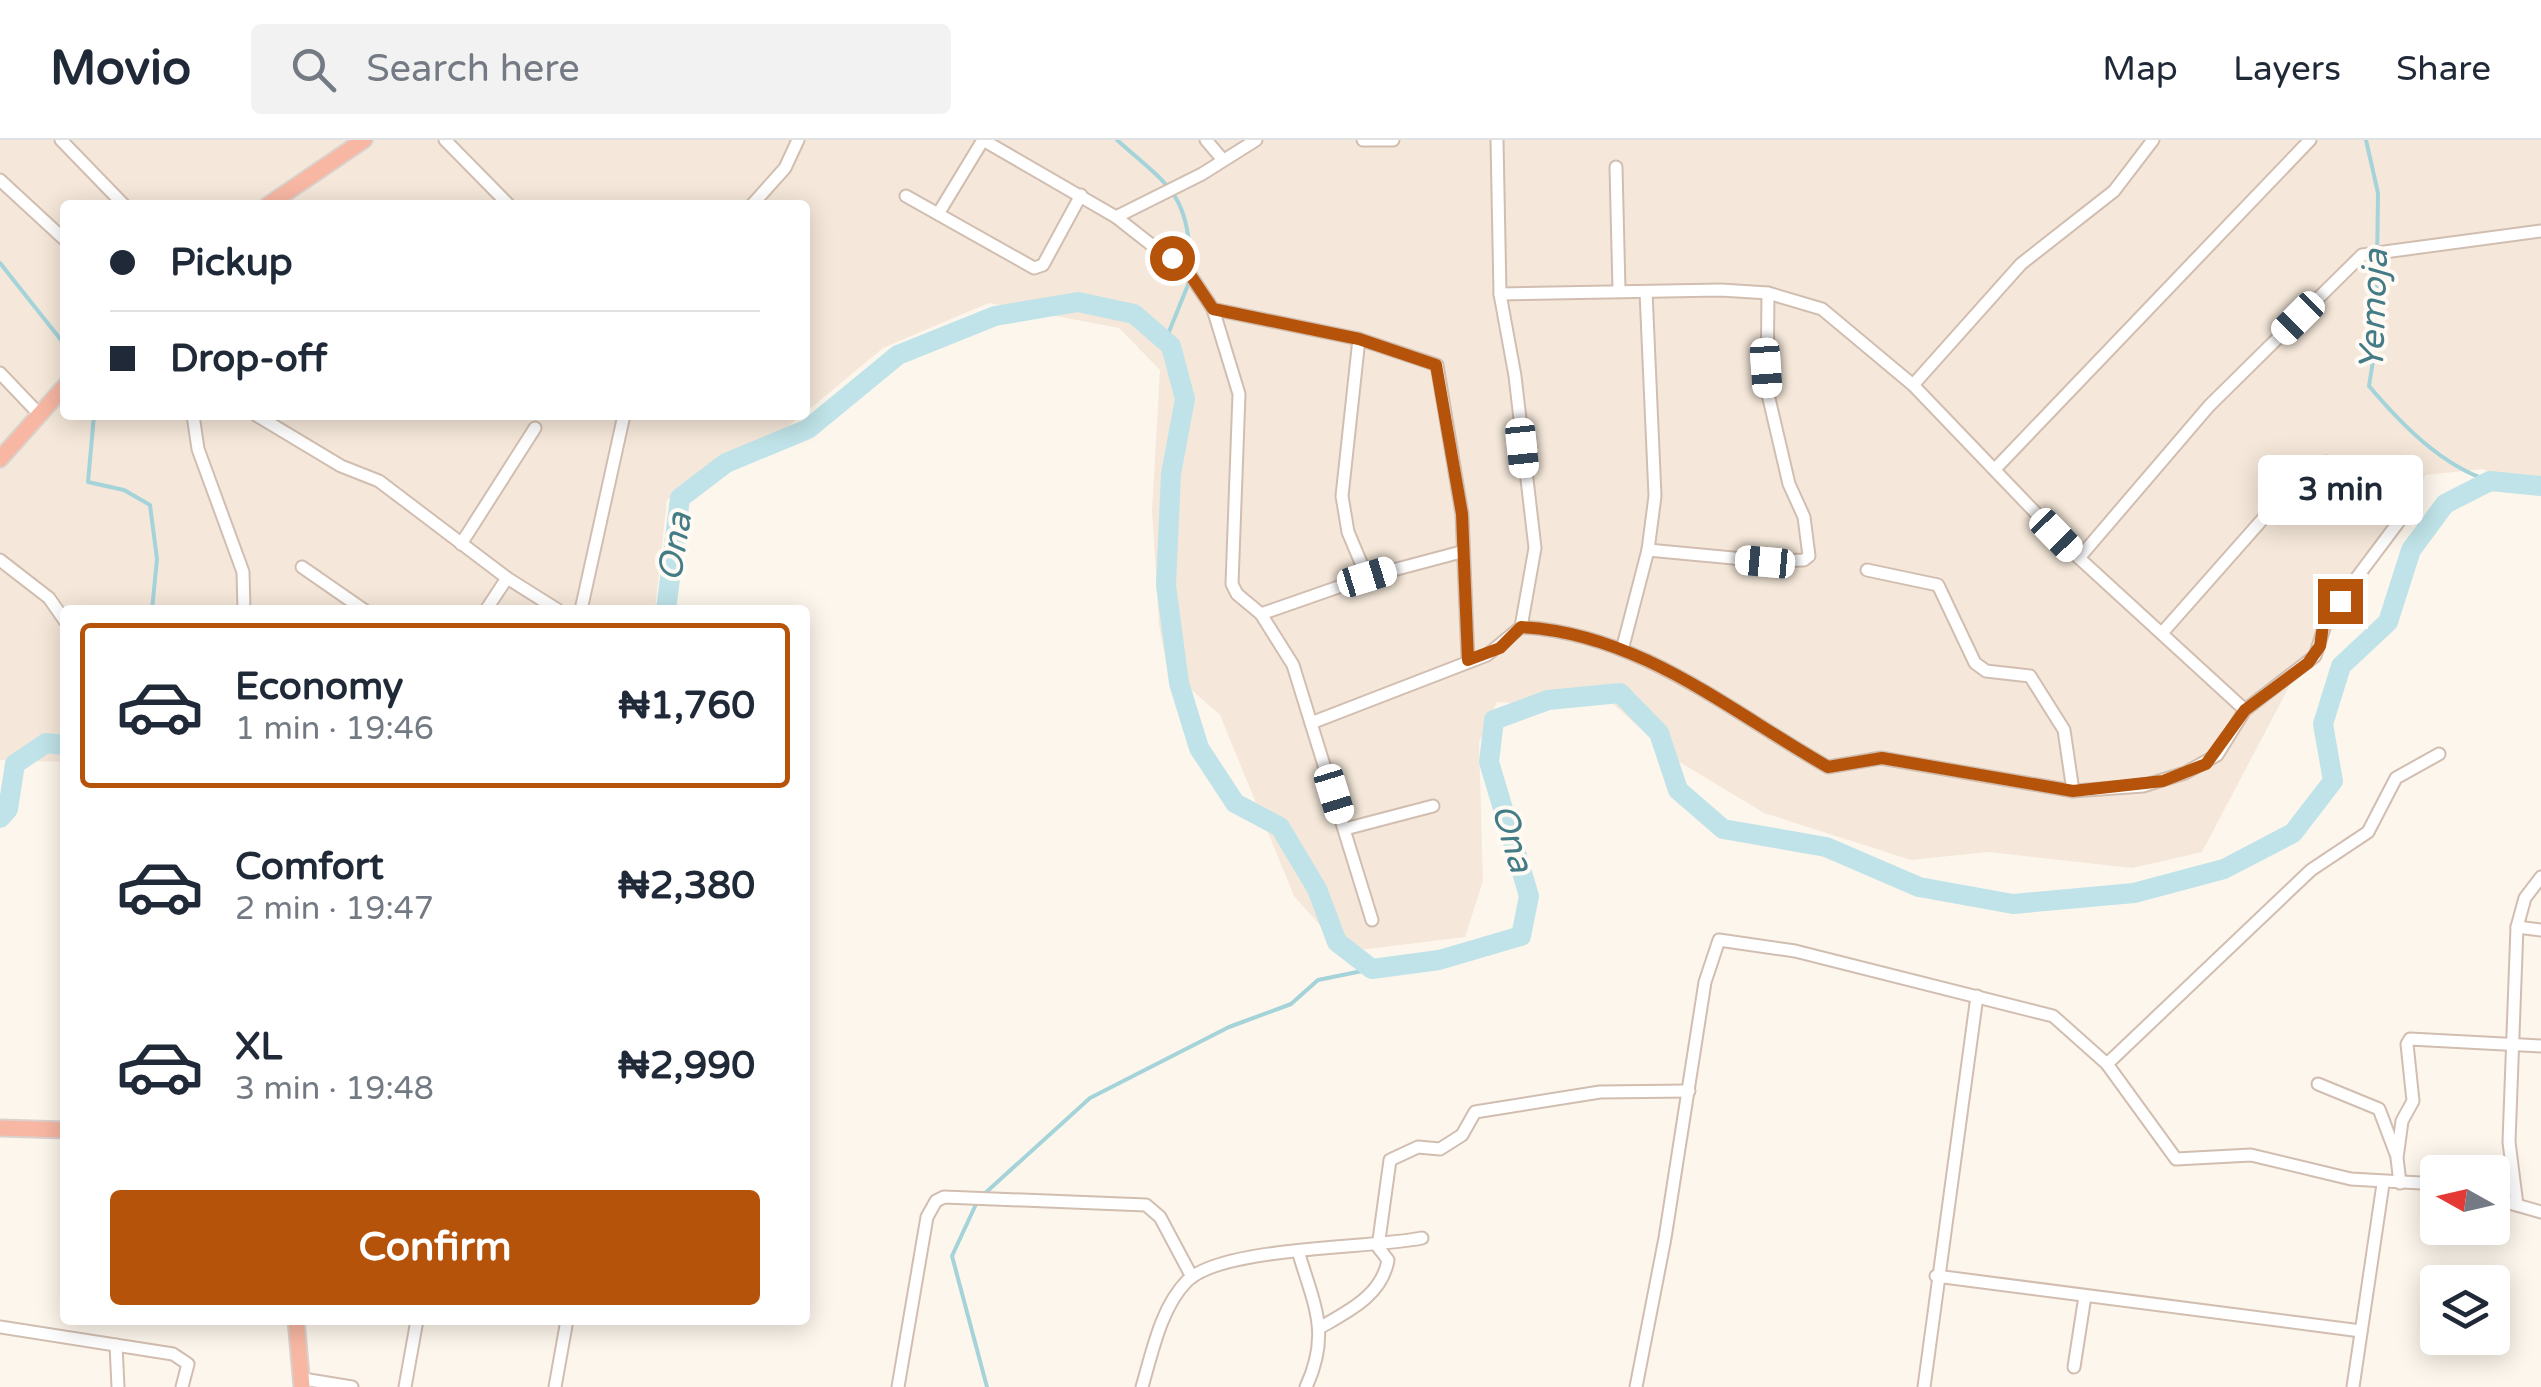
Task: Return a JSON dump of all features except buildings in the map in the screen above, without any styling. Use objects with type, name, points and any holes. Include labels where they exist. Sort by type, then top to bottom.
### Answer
[{"type":"highway","points":[[275,200],[364,140]]},
{"type":"highway","points":[[0,459],[60,391]]},
{"type":"highway","points":[[0,1128],[60,1130]]},
{"type":"highway","points":[[297,1325],[303,1383]]},
{"type":"street","points":[[61,140],[119,200]]},
{"type":"street","points":[[445,140],[505,200]]},
{"type":"street","points":[[757,200],[786,168],[798,140]]},
{"type":"street","points":[[938,214],[983,140],[1116,217],[1191,276],[1213,309],[1239,394],[1232,584],[1237,594],[1260,614],[1293,665],[1372,920]]},
{"type":"street","points":[[1206,140],[1223,160]]},
{"type":"street","points":[[1116,217],[1256,140]]},
{"type":"street","points":[[1364,140],[1393,140]]},
{"type":"street","points":[[1913,385],[2021,264],[2114,191],[2153,140]]},
{"type":"street","points":[[1996,468],[2310,140]]},
{"type":"street","points":[[1311,723],[1500,648],[1521,627],[1534,548],[1515,376],[1500,294],[1493,141]]},
{"type":"street","points":[[1616,167],[1619,290]]},
{"type":"street","points":[[0,180],[60,235]]},
{"type":"street","points":[[906,196],[1039,268],[1081,196]]},
{"type":"street","points":[[2079,558],[2208,406],[2362,255],[2541,230]]},
{"type":"street","points":[[1500,294],[1619,290],[1768,293],[1807,303],[1835,317],[1913,385],[2079,558],[2245,710]]},
{"type":"street","points":[[1622,650],[1648,550],[1654,480],[1646,292]]},
{"type":"street","points":[[1648,550],[1765,562],[1804,560],[1809,556],[1804,516],[1789,484],[1767,390],[1768,293]]},
{"type":"street","points":[[1213,309],[1359,339],[1422,357],[1440,372],[1462,514],[1468,660]]},
{"type":"street","points":[[1359,339],[1342,496],[1348,532],[1367,577]]},
{"type":"street","points":[[0,373],[38,414]]},
{"type":"street","points":[[194,420],[198,450],[243,572],[244,605]]},
{"type":"street","points":[[264,420],[341,466],[379,481],[507,578],[550,605]]},
{"type":"street","points":[[582,605],[623,420]]},
{"type":"street","points":[[462,544],[535,428]]},
{"type":"street","points":[[2162,634],[2306,470],[2326,462]]},
{"type":"street","points":[[1521,627],[1561,629],[1622,650],[1702,688],[1828,767],[1882,758],[2073,791],[2143,786],[2206,764],[2245,710],[2315,656],[2328,616],[2400,520]]},
{"type":"street","points":[[1260,614],[1367,577],[1461,552]]},
{"type":"street","points":[[0,560],[48,598],[60,614]]},
{"type":"street","points":[[302,568],[357,605]]},
{"type":"street","points":[[1867,570],[1938,585],[1975,663],[1995,673],[2030,676],[2064,730],[2073,791]]},
{"type":"street","points":[[489,605],[507,578]]},
{"type":"street","points":[[2107,1064],[2311,870],[2368,832],[2396,778],[2439,754]]},
{"type":"street","points":[[1345,830],[1433,806]]},
{"type":"street","points":[[2517,1205],[2509,1142],[2517,927],[2525,898],[2541,877]]},
{"type":"street","points":[[2517,927],[2541,930]]},
{"type":"street","points":[[1636,1387],[1705,982],[1719,940],[1795,950],[2064,1022],[2107,1064],[2176,1159],[2252,1156],[2296,1169],[2384,1184],[2420,1184]]},
{"type":"street","points":[[1924,1387],[1936,1276],[1977,996]]},
{"type":"street","points":[[2396,1158],[2402,1121],[2413,1101],[2407,1044],[2410,1039],[2541,1046]]},
{"type":"street","points":[[2318,1084],[2379,1109],[2400,1183]]},
{"type":"street","points":[[1321,1326],[1360,1304],[1379,1282],[1388,1260],[1378,1247],[1390,1160],[1418,1147],[1440,1149],[1462,1136],[1475,1112],[1600,1092],[1689,1091]]},
{"type":"street","points":[[2353,1387],[2384,1184]]},
{"type":"street","points":[[898,1387],[927,1216],[944,1197],[1146,1206],[1158,1213],[1192,1277]]},
{"type":"street","points":[[2510,1203],[2541,1212]]},
{"type":"street","points":[[1142,1387],[1158,1331],[1192,1277],[1226,1262],[1298,1251],[1378,1247],[1422,1238]]},
{"type":"street","points":[[1298,1251],[1321,1326],[1322,1349],[1306,1387]]},
{"type":"street","points":[[1936,1276],[2362,1331]]},
{"type":"street","points":[[2074,1367],[2085,1296]]},
{"type":"street","points":[[405,1387],[416,1325]]},
{"type":"street","points":[[554,1387],[566,1325]]},
{"type":"street","points":[[0,1327],[182,1358],[188,1364],[182,1387]]},
{"type":"street","points":[[116,1344],[118,1387]]},
{"type":"street","points":[[303,1383],[352,1387]]},
{"type":"shaded area","points":[[0,140],[2541,140],[2541,495],[2483,469],[2426,475],[2370,551],[2300,666],[2202,852],[2132,868],[1988,852],[1911,860],[1764,813],[1673,758],[1601,693],[1533,704],[1497,702],[1479,742],[1483,881],[1465,937],[1344,952],[1294,896],[1220,715],[1167,668],[1159,625],[1152,511],[1160,370],[1119,328],[989,303],[883,348],[810,409],[810,200],[60,200],[60,420],[796,420],[752,456],[667,500],[656,605],[60,605],[60,762],[0,760]]},
{"type":"waterway","points":[[1117,140],[1174,194],[1186,224],[1191,271]]},
{"type":"waterway","name":"Yemoja","points":[[2366,140],[2378,193],[2376,342],[2369,386],[2439,455],[2490,481]]},
{"type":"waterway","points":[[0,263],[60,339]]},
{"type":"waterway","points":[[1166,339],[1190,280]]},
{"type":"waterway","name":"Ona","points":[[667,605],[680,498],[726,463],[808,429],[898,355],[995,316],[1078,302],[1134,314],[1171,346],[1185,399],[1171,474],[1166,585],[1179,683],[1199,748],[1235,803],[1280,827],[1317,889],[1337,942],[1372,969],[1439,960],[1521,936],[1529,896],[1489,762],[1494,720],[1548,700],[1620,693],[1659,733],[1678,790],[1723,829],[1826,847],[1919,887],[2013,904],[2134,893],[2224,869],[2293,833],[2333,781],[2323,724],[2341,666],[2388,622],[2411,550],[2445,504],[2490,481],[2541,486]]},
{"type":"waterway","points":[[94,420],[88,482],[124,490],[150,505],[157,559],[152,605]]},
{"type":"waterway","name":"Ona","points":[[0,818],[8,809],[15,764],[46,743],[60,744]]},
{"type":"waterway","points":[[983,1195],[1090,1098],[1229,1027],[1291,1004],[1318,980],[1372,969]]},
{"type":"waterway","points":[[977,1202],[952,1256],[987,1387]]},
{"type":"route","points":[[1172,258],[1200,287],[1213,309],[1359,339],[1422,357],[1436,365],[1462,514],[1468,660],[1500,648],[1521,627],[1572,632],[1655,664],[1702,688],[1776,738],[1828,767],[1882,758],[2073,791],[2163,781],[2206,764],[2217,754],[2245,710],[2280,687],[2315,656],[2323,626],[2340,601]]}]
